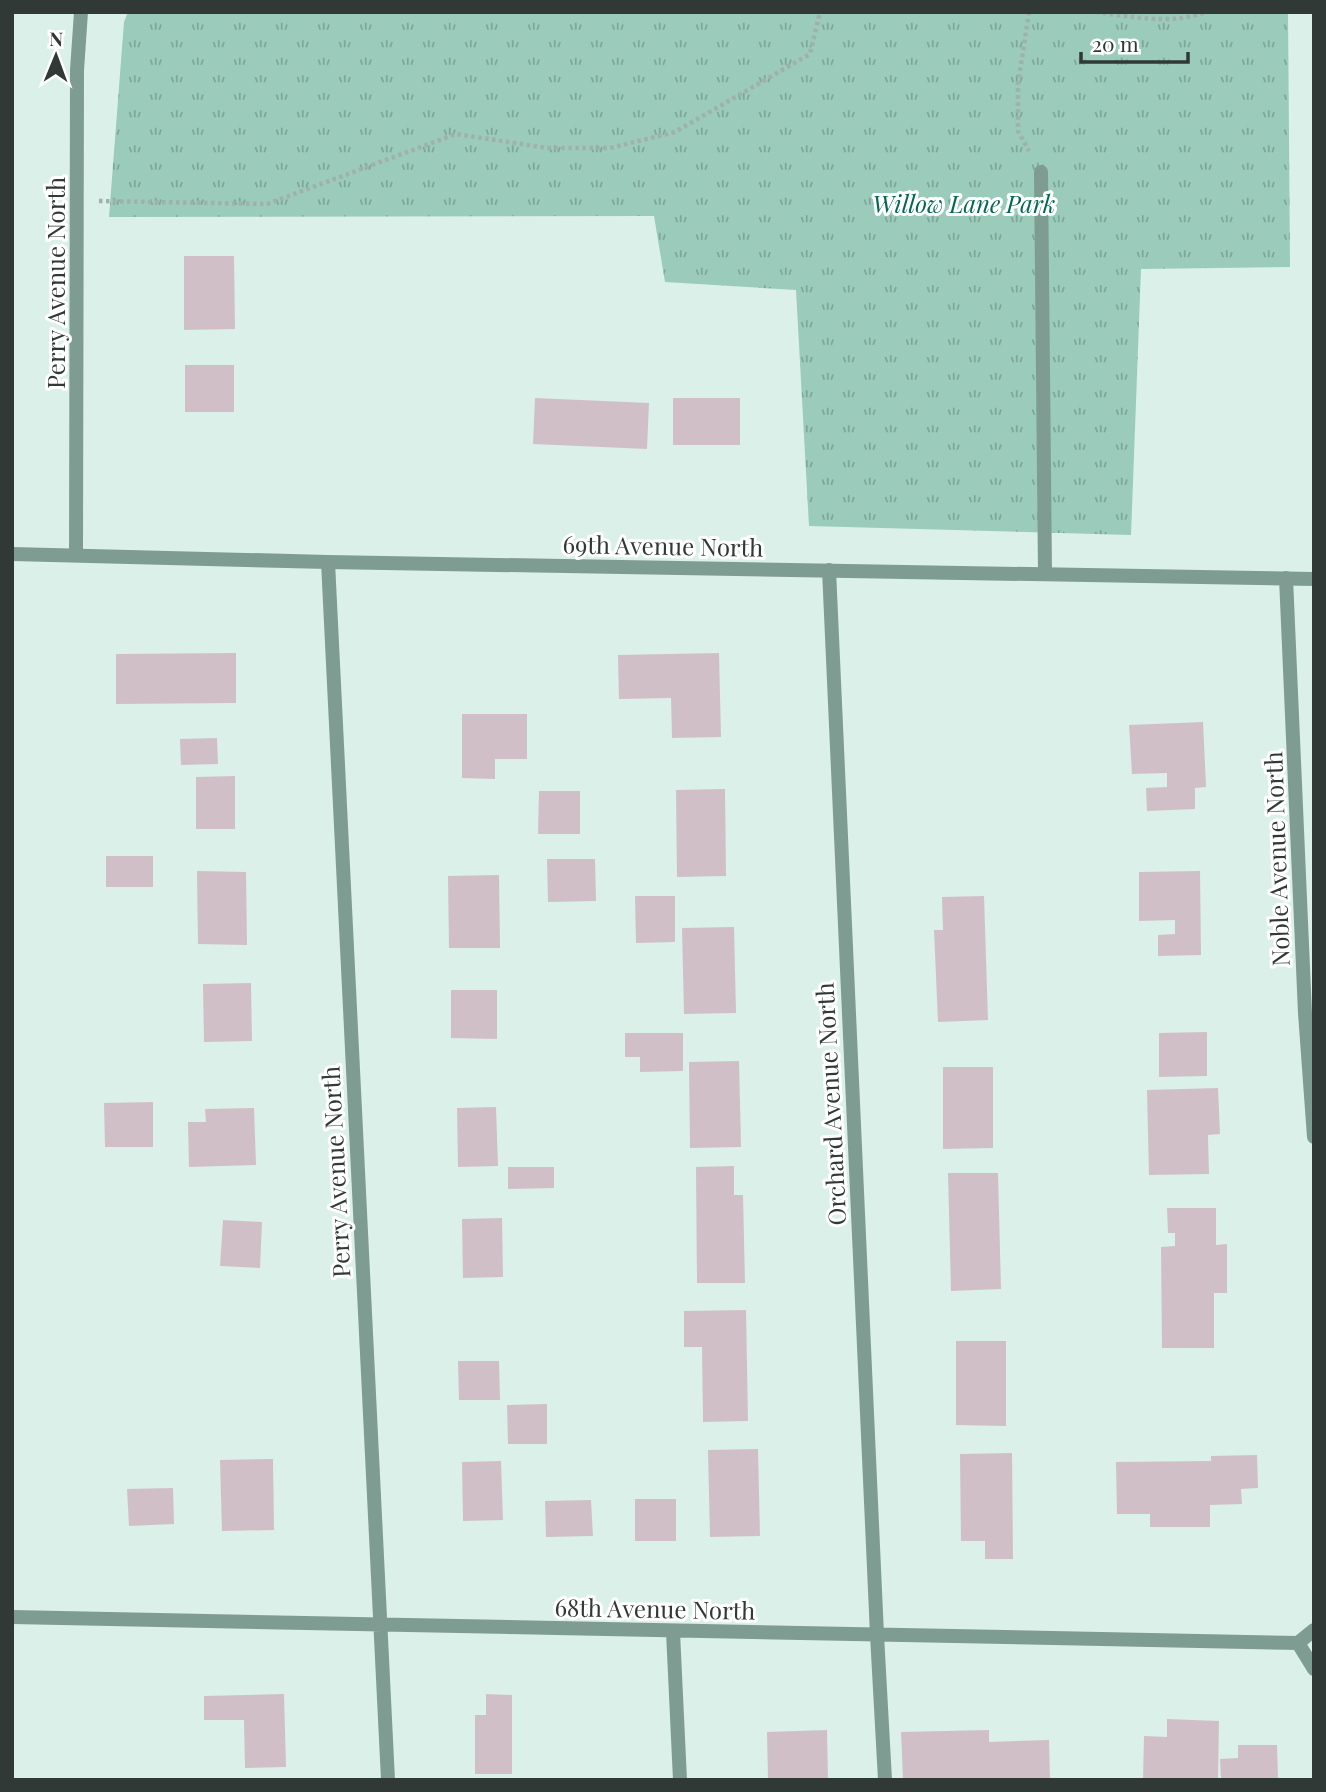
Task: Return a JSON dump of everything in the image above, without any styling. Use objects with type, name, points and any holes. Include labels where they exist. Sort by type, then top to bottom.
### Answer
[{"type":"street","name":"Perry Avenue North","points":[[76,555],[77,70],[81,12]]},
{"type":"street","points":[[1041,172],[1045,574]]},
{"type":"street","name":"69th Avenue North","points":[[12,554],[1314,579]]},
{"type":"street","name":"Perry Avenue North","points":[[328,562],[388,1780]]},
{"type":"street","name":"Orchard Avenue North","points":[[829,570],[885,1780]]},
{"type":"street","name":"Noble Avenue North","points":[[1286,578],[1305,1013],[1314,1138]]},
{"type":"street","name":"68th Avenue North","points":[[12,1617],[1298,1643]]},
{"type":"street","points":[[1314,1630],[1298,1643],[1314,1669]]},
{"type":"street","points":[[673,1632],[680,1780]]},
{"type":"path","points":[[78,200],[267,204],[456,134],[547,148],[610,148],[675,132],[810,54],[820,12]]},
{"type":"path","points":[[1029,12],[1018,84],[1018,131],[1041,172]]},
{"type":"path","points":[[1096,12],[1147,20],[1196,16],[1206,12]]},
{"type":"green space","name":"Willow Lane Park","points":[[128,12],[1288,12],[1290,267],[1141,269],[1131,535],[809,526],[796,290],[665,282],[654,216],[109,217],[124,22]]},
{"type":"building","points":[[184,256],[234,256],[235,329],[184,330]]},
{"type":"building","points":[[185,365],[234,365],[234,412],[185,412]]},
{"type":"building","points":[[535,398],[649,403],[647,449],[533,444]]},
{"type":"building","points":[[673,398],[740,398],[740,445],[673,445]]},
{"type":"building","points":[[236,653],[236,703],[116,704],[116,654]]},
{"type":"building","points":[[719,653],[721,737],[672,738],[671,698],[619,699],[618,655]]},
{"type":"building","points":[[462,714],[527,714],[527,759],[495,759],[495,779],[462,778]]},
{"type":"building","points":[[1203,722],[1206,787],[1195,788],[1195,809],[1147,811],[1146,788],[1167,787],[1167,773],[1132,774],[1129,725]]},
{"type":"building","points":[[217,738],[218,764],[181,765],[180,739]]},
{"type":"building","points":[[235,776],[235,829],[196,829],[196,777]]},
{"type":"building","points":[[725,789],[726,876],[677,877],[676,790]]},
{"type":"building","points":[[539,791],[580,791],[580,834],[538,834]]},
{"type":"building","points":[[106,856],[153,856],[153,887],[106,887]]},
{"type":"building","points":[[547,859],[595,859],[596,901],[548,902]]},
{"type":"building","points":[[197,871],[246,872],[247,945],[198,944]]},
{"type":"building","points":[[1200,871],[1201,955],[1158,956],[1158,935],[1175,934],[1175,920],[1139,921],[1139,872]]},
{"type":"building","points":[[499,875],[500,948],[449,948],[448,876]]},
{"type":"building","points":[[635,896],[675,896],[675,942],[636,943]]},
{"type":"building","points":[[984,896],[988,1020],[938,1022],[934,930],[943,930],[942,897]]},
{"type":"building","points":[[734,927],[736,1013],[684,1014],[682,928]]},
{"type":"building","points":[[251,983],[252,1041],[204,1042],[203,984]]},
{"type":"building","points":[[451,990],[497,990],[497,1039],[451,1038]]},
{"type":"building","points":[[1207,1032],[1207,1076],[1159,1077],[1159,1033]]},
{"type":"building","points":[[625,1033],[683,1033],[683,1071],[640,1072],[640,1057],[625,1057]]},
{"type":"building","points":[[739,1061],[741,1147],[690,1148],[689,1062]]},
{"type":"building","points":[[943,1067],[993,1067],[993,1148],[943,1149]]},
{"type":"building","points":[[1218,1088],[1220,1134],[1208,1135],[1209,1174],[1149,1175],[1147,1090]]},
{"type":"building","points":[[153,1102],[153,1147],[105,1147],[104,1103]]},
{"type":"building","points":[[496,1107],[498,1166],[458,1167],[457,1108]]},
{"type":"building","points":[[254,1108],[256,1165],[189,1167],[188,1122],[206,1122],[205,1109]]},
{"type":"building","points":[[734,1166],[734,1195],[743,1195],[745,1283],[697,1283],[696,1167]]},
{"type":"building","points":[[508,1167],[554,1167],[554,1188],[508,1189]]},
{"type":"building","points":[[948,1173],[998,1173],[1001,1289],[951,1291]]},
{"type":"building","points":[[1167,1208],[1216,1208],[1216,1245],[1227,1244],[1227,1293],[1214,1293],[1214,1348],[1162,1348],[1161,1247],[1175,1246],[1175,1233],[1168,1233]]},
{"type":"building","points":[[502,1218],[503,1277],[463,1278],[462,1219]]},
{"type":"building","points":[[223,1220],[262,1222],[260,1268],[220,1266]]},
{"type":"building","points":[[746,1310],[748,1421],[703,1422],[702,1347],[684,1347],[684,1311]]},
{"type":"building","points":[[956,1341],[1006,1341],[1006,1426],[956,1425]]},
{"type":"building","points":[[458,1361],[499,1361],[500,1400],[459,1400]]},
{"type":"building","points":[[547,1404],[547,1444],[508,1444],[507,1405]]},
{"type":"building","points":[[758,1449],[760,1536],[710,1537],[708,1450]]},
{"type":"building","points":[[1012,1453],[1013,1559],[985,1559],[985,1541],[961,1541],[960,1454]]},
{"type":"building","points":[[1257,1455],[1258,1488],[1241,1489],[1242,1504],[1210,1505],[1210,1527],[1150,1527],[1150,1514],[1117,1514],[1116,1462],[1211,1461],[1211,1456]]},
{"type":"building","points":[[273,1459],[274,1530],[222,1531],[220,1460]]},
{"type":"building","points":[[501,1461],[503,1520],[463,1521],[462,1462]]},
{"type":"building","points":[[173,1488],[174,1524],[129,1526],[127,1489]]},
{"type":"building","points":[[635,1499],[676,1499],[676,1541],[635,1541]]},
{"type":"building","points":[[591,1500],[593,1536],[546,1537],[545,1501]]},
{"type":"building","points":[[284,1694],[286,1767],[245,1768],[244,1720],[204,1720],[204,1696]]},
{"type":"building","points":[[486,1694],[512,1695],[512,1774],[475,1774],[475,1715],[486,1715]]},
{"type":"building","points":[[1167,1719],[1219,1721],[1218,1780],[1143,1780],[1144,1736],[1167,1737]]},
{"type":"building","points":[[827,1730],[828,1780],[768,1780],[767,1732]]},
{"type":"building","points":[[989,1730],[989,1742],[1049,1740],[1050,1780],[903,1780],[901,1732]]},
{"type":"building","points":[[1238,1745],[1277,1745],[1278,1778],[1221,1779],[1220,1759],[1238,1758]]}]
